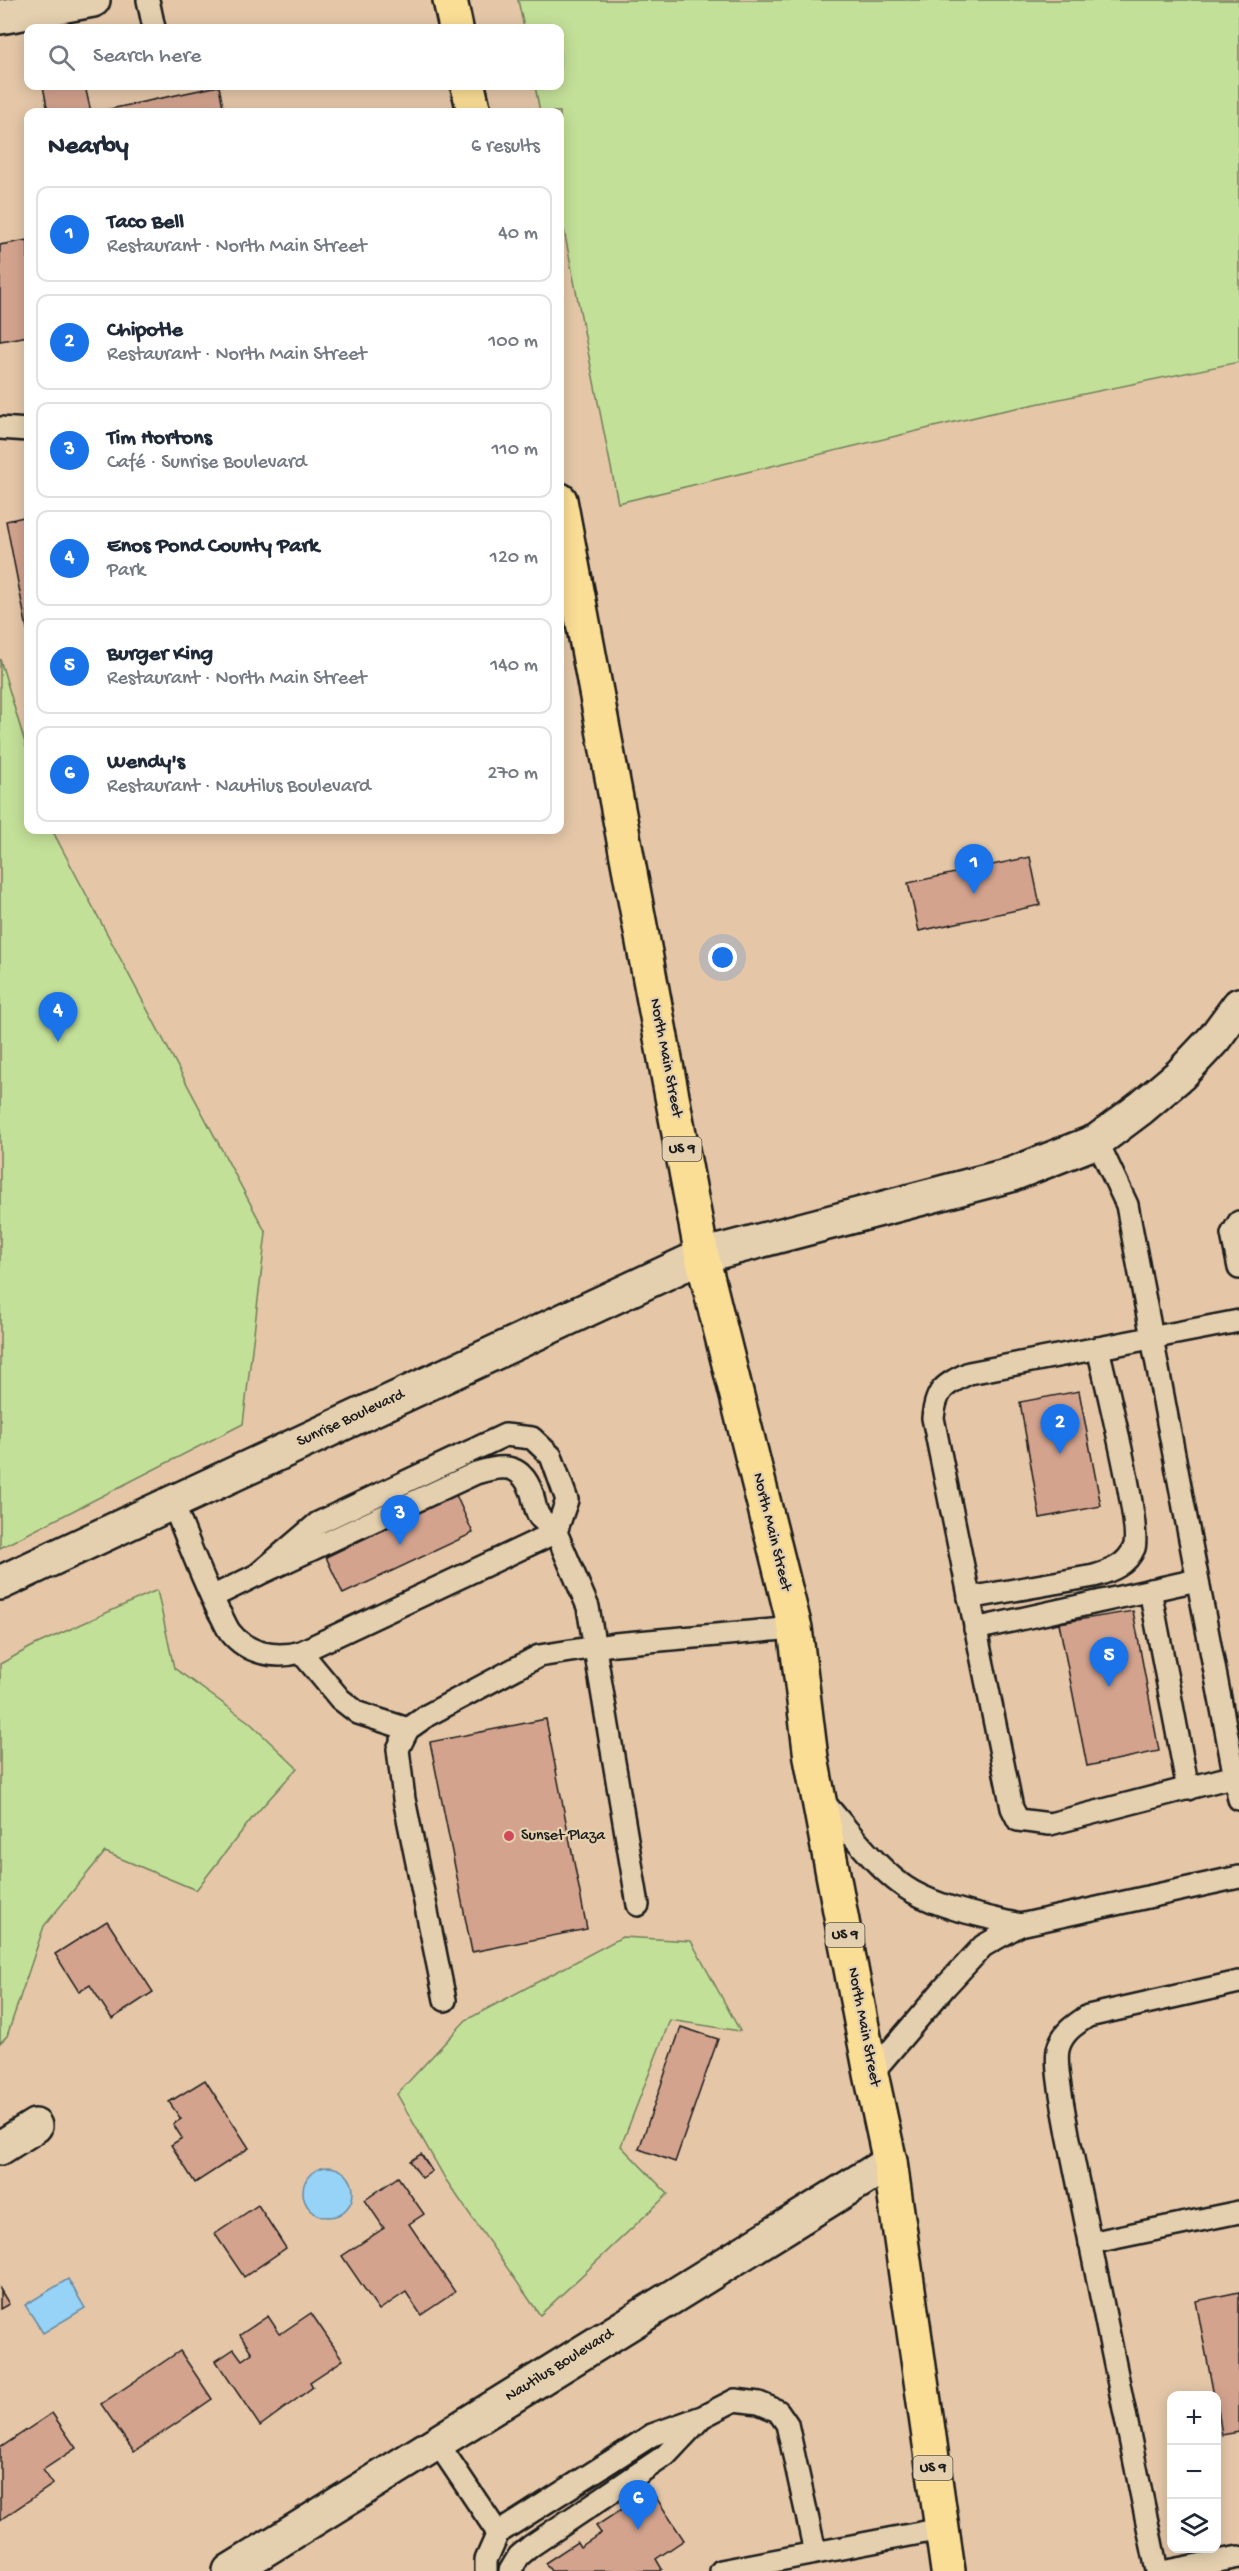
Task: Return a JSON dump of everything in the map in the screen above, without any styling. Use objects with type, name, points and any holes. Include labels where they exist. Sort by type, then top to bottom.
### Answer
[{"type":"highway","points":[[450,0],[455,24]]},
{"type":"highway","points":[[469,90],[473,108]]},
{"type":"highway","name":"North Main Street","points":[[564,521],[702,1256],[795,1628],[811,1758],[890,2162],[948,2571]]},
{"type":"street","points":[[0,17],[91,0]]},
{"type":"street","name":"Sunrise Boulevard","points":[[0,1583],[702,1256],[1011,1175],[1097,1141],[1180,1075],[1214,1039],[1239,1005]]},
{"type":"street","points":[[0,2148],[35,2126]]},
{"type":"street","name":"Nautilus Boulevard","points":[[230,2571],[890,2162]]},
{"type":"lane","points":[[148,0],[153,24]]},
{"type":"lane","points":[[0,428],[24,430]]},
{"type":"lane","points":[[1097,1141],[1126,1205],[1197,1580],[1237,1775],[1239,1798]]},
{"type":"lane","points":[[1239,1222],[1232,1234],[1239,1268]]},
{"type":"lane","points":[[1237,1775],[1050,1824],[1018,1820],[1012,1808],[933,1418],[935,1399],[946,1384],[969,1373],[1239,1321]]},
{"type":"lane","points":[[969,1598],[1094,1576],[1111,1570],[1128,1560],[1136,1546],[1132,1504],[1098,1348]]},
{"type":"lane","points":[[172,1501],[212,1597],[230,1632],[242,1643],[264,1655],[287,1656],[301,1652],[556,1532],[567,1500],[551,1456],[532,1438],[505,1435],[318,1523],[256,1575]]},
{"type":"lane","points":[[212,1597],[476,1473],[493,1467],[506,1466],[524,1477],[531,1490],[538,1515],[556,1532],[588,1607],[638,1905]]},
{"type":"lane","points":[[975,1629],[1197,1580]]},
{"type":"lane","points":[[1150,1590],[1188,1789]]},
{"type":"lane","points":[[445,2000],[404,1799],[398,1749],[408,1729],[428,1714],[538,1656],[596,1647],[795,1628]]},
{"type":"lane","points":[[301,1652],[340,1699],[358,1713],[408,1729]]},
{"type":"lane","points":[[818,1796],[886,1871],[912,1891],[945,1906],[1020,1925]]},
{"type":"lane","points":[[871,2074],[983,1946],[1020,1925],[1239,1877]]},
{"type":"lane","points":[[1157,2571],[1068,2134],[1058,2068],[1058,2046],[1070,2028],[1088,2016],[1239,1982]]},
{"type":"lane","points":[[1090,2243],[1239,2212]]},
{"type":"lane","points":[[486,2571],[486,2560],[498,2533],[652,2435],[702,2417],[735,2400],[759,2403],[778,2411],[787,2424],[815,2552]]},
{"type":"lane","points":[[510,2571],[519,2556],[531,2546],[666,2455],[702,2417]]},
{"type":"lane","points":[[437,2442],[498,2533]]},
{"type":"lane","points":[[721,2571],[941,2529]]},
{"type":"lane","points":[[1167,2571],[1239,2557]]},
{"type":"green space","points":[[518,0],[1239,0],[1239,362],[992,413],[618,503],[564,230],[564,108],[539,108],[536,90],[564,90],[564,24],[523,24]]},
{"type":"green space","points":[[0,659],[24,740],[24,834],[54,834],[266,1233],[243,1424],[0,1548]]},
{"type":"green space","points":[[157,1590],[174,1668],[249,1722],[297,1768],[253,1817],[196,1890],[105,1852],[44,1926],[7,2036],[0,2043],[0,1664],[35,1645]]},
{"type":"green space","points":[[622,1937],[691,1941],[740,2031],[670,2020],[621,2146],[668,2194],[540,2315],[446,2180],[397,2094],[466,2020]]},
{"type":"water","points":[[328,2167],[337,2169],[348,2178],[353,2192],[351,2201],[342,2212],[328,2217],[319,2215],[308,2206],[303,2192],[305,2183],[314,2172]]},
{"type":"water","points":[[68,2279],[85,2308],[43,2333],[25,2305]]},
{"type":"building","points":[[70,17],[72,24],[39,24]]},
{"type":"building","points":[[44,90],[86,90],[90,108],[47,108]]},
{"type":"building","points":[[200,90],[220,90],[223,108],[115,108]]},
{"type":"building","points":[[24,241],[24,337],[0,341],[0,245]]},
{"type":"building","points":[[24,517],[24,614],[6,521]]},
{"type":"building","points":[[1030,857],[1040,905],[919,931],[908,883]]},
{"type":"building","points":[[1079,1391],[1101,1506],[1040,1518],[1020,1402]]},
{"type":"building","points":[[456,1495],[473,1533],[343,1594],[326,1557]]},
{"type":"building","points":[[1133,1611],[1159,1751],[1087,1766],[1059,1623]]},
{"type":"building","name":"Sunset Plaza","points":[[546,1719],[587,1929],[472,1952],[430,1742]]},
{"type":"building","points":[[107,1921],[153,1992],[112,2019],[90,1985],[79,1992],[55,1954]]},
{"type":"building","points":[[681,2027],[718,2039],[675,2162],[639,2149]]},
{"type":"building","points":[[205,2080],[249,2148],[195,2183],[171,2145],[182,2138],[173,2124],[181,2119],[169,2102]]},
{"type":"building","points":[[421,2154],[432,2171],[422,2178],[410,2161]]},
{"type":"building","points":[[398,2177],[424,2214],[409,2224],[455,2292],[421,2315],[406,2292],[379,2310],[342,2256],[384,2228],[365,2200]]},
{"type":"building","points":[[258,2205],[286,2248],[244,2277],[215,2234]]},
{"type":"building","points":[[0,2289],[9,2304],[0,2309]]},
{"type":"building","points":[[1239,2292],[1239,2432],[1222,2435],[1221,2391],[1213,2391],[1196,2301]]},
{"type":"building","points":[[311,2313],[343,2360],[310,2382],[313,2387],[260,2426],[216,2361],[234,2349],[242,2360],[252,2353],[240,2335],[268,2316],[280,2334]]},
{"type":"building","points":[[180,2351],[212,2399],[134,2452],[101,2404]]},
{"type":"building","points":[[52,2413],[76,2448],[43,2470],[53,2484],[0,2520],[0,2448]]},
{"type":"building","points":[[651,2490],[684,2540],[656,2559],[662,2569],[659,2571],[551,2571],[545,2563],[577,2542],[580,2547],[601,2533],[596,2526]]},
{"type":"place","name":"Taco Bell","points":[[974,894]]},
{"type":"place","name":"Enos Pond County Park","points":[[58,1042]]},
{"type":"place","name":"Chipotle","points":[[1060,1454]]},
{"type":"place","name":"Tim Hortons","points":[[400,1545]]},
{"type":"place","name":"Burger King","points":[[1109,1687]]},
{"type":"place","name":"Sunset Plaza","points":[[509,1836]]},
{"type":"place","name":"Wendy's","points":[[638,2530]]}]
